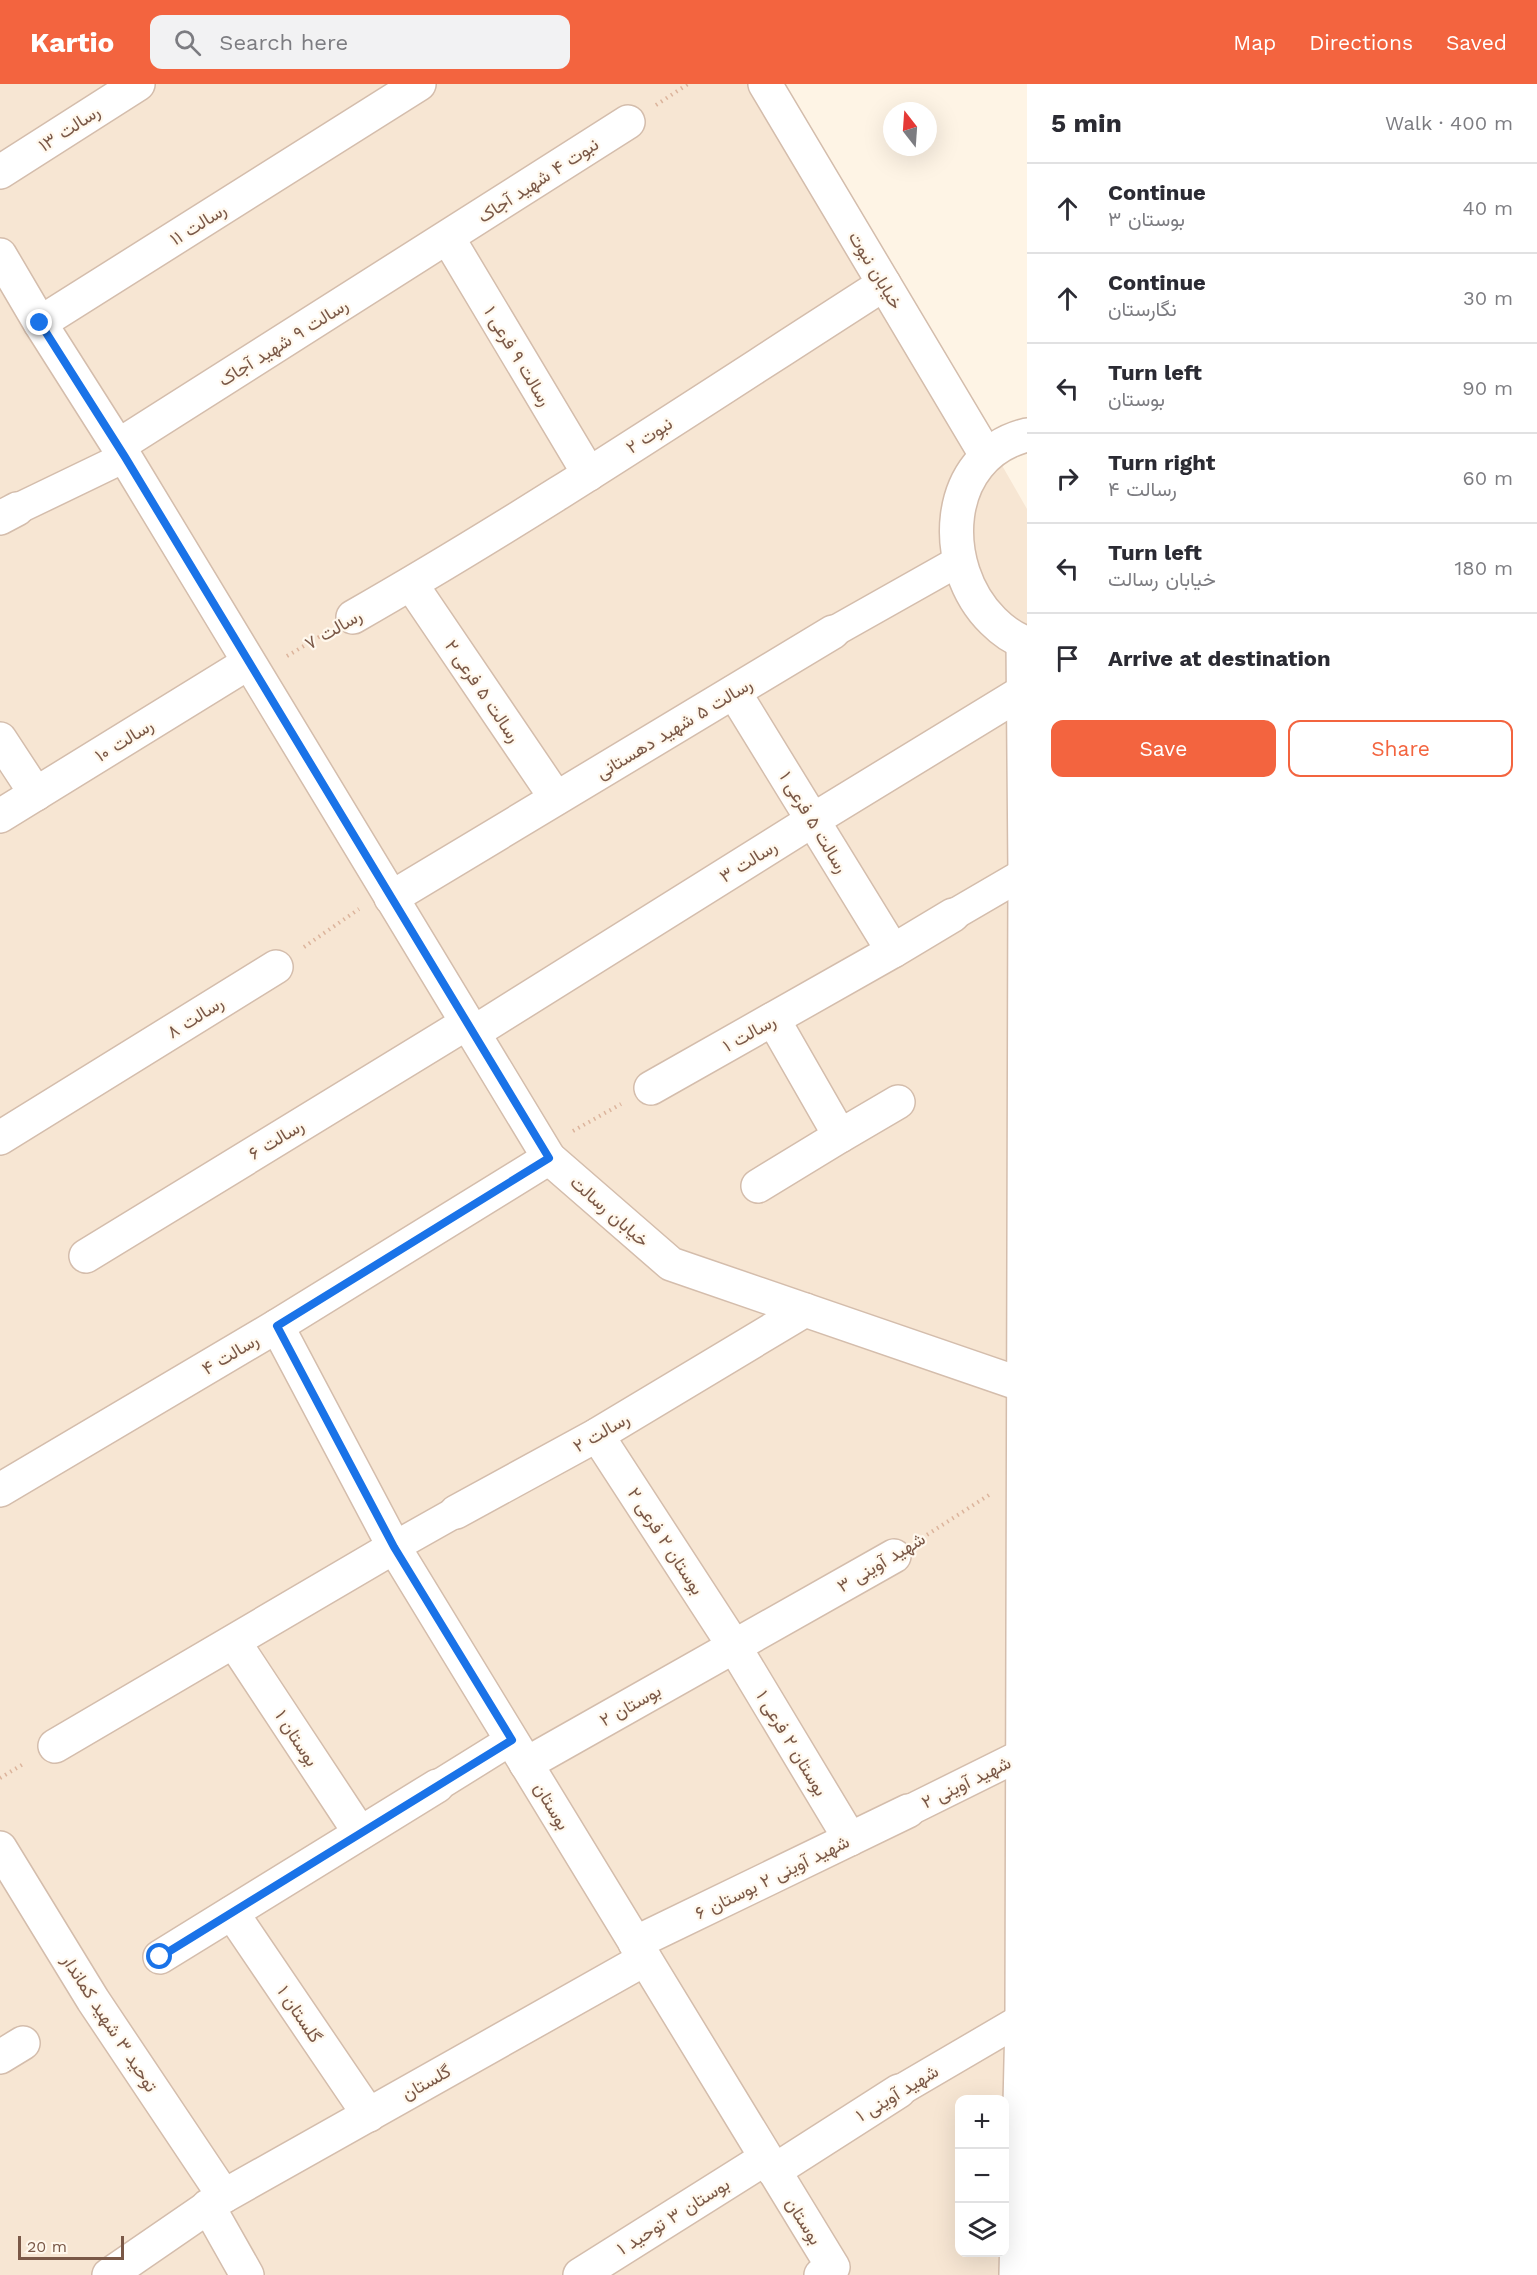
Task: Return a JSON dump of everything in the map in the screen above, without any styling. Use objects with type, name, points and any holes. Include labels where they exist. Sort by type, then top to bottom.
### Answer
[{"type":"street","name":"رسالت ۱۳","points":[[0,172],[138,84]]},
{"type":"street","name":"رسالت ۱۱","points":[[40,323],[419,84]]},
{"type":"street","name":"خیابان نبوت","points":[[765,84],[986,455]]},
{"type":"street","name":"نبوت ۴ شهید آجاک","points":[[448,238],[628,122]]},
{"type":"street","name":"رسالت ۹ شهید آجاک","points":[[122,452],[448,238]]},
{"type":"street","name":"رسالت ۹ فرعی ۱","points":[[448,238],[589,474]]},
{"type":"street","name":"خیابان رسالت","points":[[0,255],[12,302],[40,323],[122,452],[546,1153],[671,1264],[1023,1385]]},
{"type":"street","name":"نبوت ۲","points":[[411,584],[589,474],[884,284]]},
{"type":"street","points":[[1016,2275],[1023,2019],[1025,643],[1001,629],[982,610],[968,587],[959,561],[956,522],[966,485],[986,455],[1011,439],[1027,435]]},
{"type":"street","points":[[8,513],[122,452]]},
{"type":"street","name":"رسالت ۵ شهید دهستانی","points":[[389,895],[833,632],[959,561]]},
{"type":"street","name":"رسالت ۷","points":[[353,617],[411,584]]},
{"type":"street","name":"رسالت ۵ فرعی ۲","points":[[411,584],[556,798]]},
{"type":"street","name":"رسالت ۱۰","points":[[0,816],[252,668]]},
{"type":"street","name":"رسالت ۳","points":[[470,1028],[1024,691]]},
{"type":"street","name":"رسالت ۵ فرعی ۱","points":[[734,692],[893,951]]},
{"type":"street","points":[[0,739],[36,794]]},
{"type":"street","points":[[953,915],[1025,873]]},
{"type":"street","name":"رسالت ۱","points":[[651,1088],[953,915]]},
{"type":"street","name":"رسالت ۸","points":[[0,1138],[276,966]]},
{"type":"street","points":[[773,1019],[840,1136]]},
{"type":"street","name":"رسالت ۶","points":[[86,1256],[470,1028]]},
{"type":"street","points":[[758,1186],[898,1102]]},
{"type":"street","name":"رسالت ۴","points":[[0,1490],[277,1326],[546,1153]]},
{"type":"street","name":"رسالت ۲","points":[[394,1547],[597,1435],[805,1310]]},
{"type":"street","name":"بوستان","points":[[277,1326],[394,1547],[833,2267],[821,2275]]},
{"type":"street","name":"بوستان ۲ فرعی ۲","points":[[597,1435],[734,1646]]},
{"type":"street","points":[[55,1746],[394,1547]]},
{"type":"street","name":"شهید آوینی ۳","points":[[734,1646],[894,1556]]},
{"type":"street","name":"بوستان ۱","points":[[234,1642],[360,1833]]},
{"type":"street","name":"بوستان ۲","points":[[519,1752],[734,1646]]},
{"type":"street","name":"بوستان ۲ فرعی ۱","points":[[734,1646],[850,1839]]},
{"type":"street","points":[[160,1957],[437,1786],[519,1752]]},
{"type":"street","name":"شهید آوینی ۲","points":[[908,1810],[1023,1754]]},
{"type":"street","name":"شهید آوینی ۲ بوستان ۶","points":[[640,1951],[908,1810]]},
{"type":"street","name":"توحید ۳ شهید کماندار","points":[[0,1848],[216,2201],[247,2275]]},
{"type":"street","name":"گلستان ۱","points":[[232,1913],[369,2115]]},
{"type":"street","name":"گلستان","points":[[109,2275],[216,2201],[369,2115],[640,1951]]},
{"type":"street","name":"شهید آوینی ۱","points":[[770,2164],[1023,2019]]},
{"type":"street","name":"بوستان ۳ توحید ۱","points":[[580,2275],[770,2164]]},
{"type":"path","name":"رسالت ۷","points":[[252,668],[353,617]]},
{"type":"path","points":[[276,966],[389,895]]},
{"type":"path","points":[[546,1153],[651,1088]]},
{"type":"path","name":"شهید آوینی ۳","points":[[894,1556],[1024,1473]]},
{"type":"shaded area","points":[[0,84],[783,84],[1027,509],[1027,2275],[0,2275]]},
{"type":"route","points":[[40,323],[125,457],[549,1158],[277,1326],[394,1547],[512,1740],[160,1957]]}]
